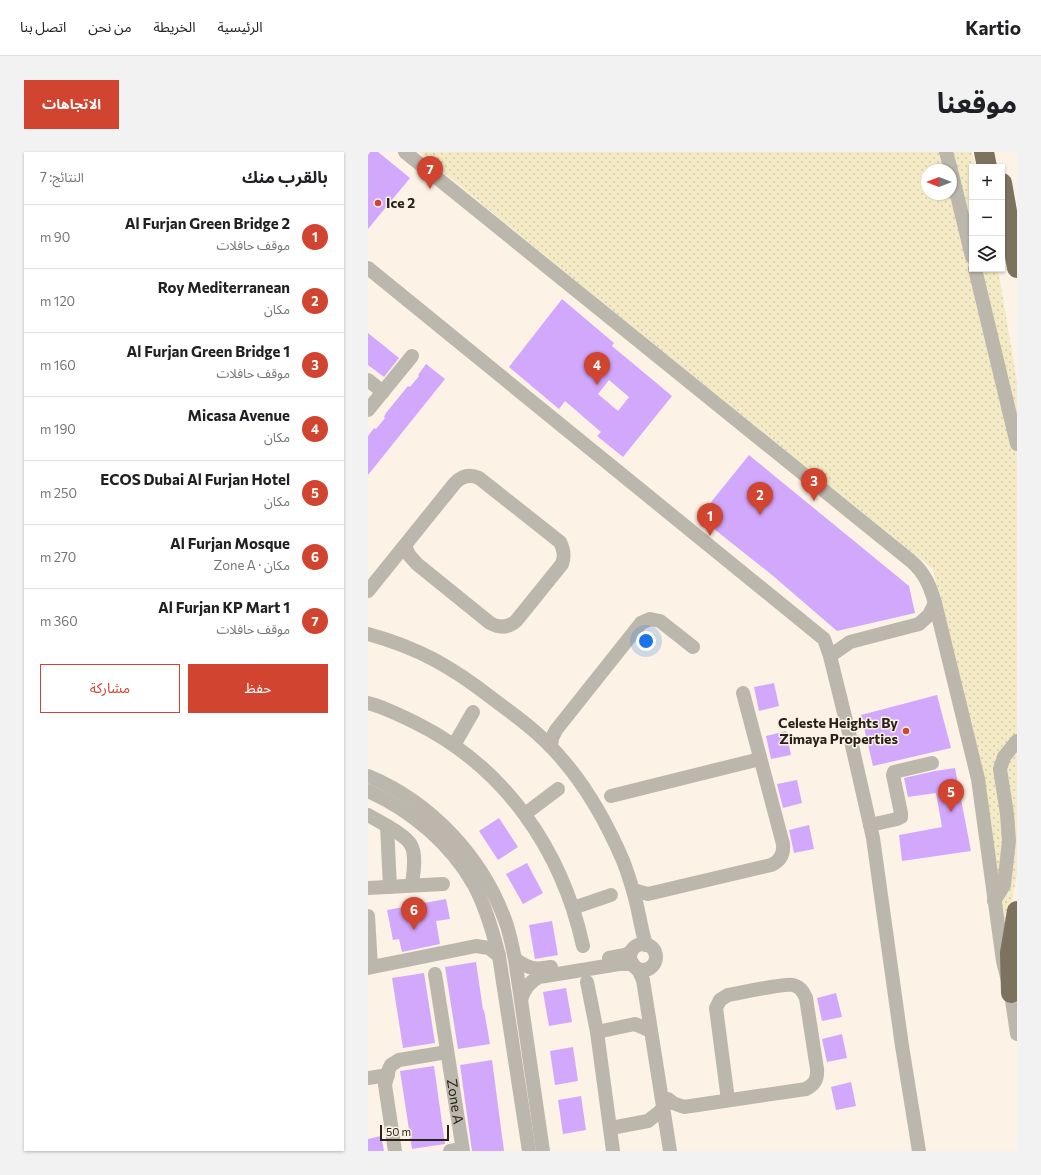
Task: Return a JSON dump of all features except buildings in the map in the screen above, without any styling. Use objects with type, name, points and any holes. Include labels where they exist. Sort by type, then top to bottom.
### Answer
[{"type":"highway","points":[[984,152],[986,164]]},
{"type":"highway","points":[[996,152],[998,164]]},
{"type":"highway","points":[[1005,200],[1017,268]]},
{"type":"highway","points":[[1005,227],[1012,242]]},
{"type":"highway","points":[[1011,993],[1010,953],[1017,911]]},
{"type":"street","points":[[405,152],[911,561],[927,579],[936,603],[978,779],[1003,961],[1011,993],[1017,1034]]},
{"type":"street","points":[[946,152],[949,164]]},
{"type":"street","points":[[957,195],[969,245]]},
{"type":"street","points":[[368,268],[803,620],[824,639],[830,656],[870,825],[919,1151]]},
{"type":"street","points":[[976,272],[1017,444]]},
{"type":"street","points":[[368,410],[412,356]]},
{"type":"street","points":[[368,380],[383,392]]},
{"type":"street","points":[[368,591],[404,545],[458,479],[463,477],[471,476],[479,478],[560,542],[564,553],[562,564],[516,621],[502,627],[490,623],[417,564],[409,555],[404,545]]},
{"type":"street","points":[[390,564],[403,562],[417,564]]},
{"type":"street","points":[[830,656],[850,642],[919,624],[929,615],[936,603]]},
{"type":"street","points":[[551,747],[552,738],[556,730],[644,621],[653,619],[660,621],[693,646]]},
{"type":"street","points":[[919,624],[934,630],[944,637]]},
{"type":"street","points":[[368,634],[390,640],[437,660],[485,693],[538,734],[551,747],[575,776],[597,809],[624,863],[637,905],[639,957],[666,1104],[670,1151]]},
{"type":"street","points":[[824,639],[850,642]]},
{"type":"street","points":[[368,641],[411,656],[454,679],[496,710],[532,740],[546,753],[569,780],[580,796],[609,848],[621,877],[628,900],[636,938],[647,1011],[666,1104]]},
{"type":"street","points":[[633,890],[648,894],[771,865],[783,854],[783,844],[743,693]]},
{"type":"street","points":[[368,703],[407,718],[454,745],[486,771],[507,792],[525,814],[557,867],[574,908],[583,946]]},
{"type":"street","points":[[454,745],[473,712]]},
{"type":"street","points":[[538,734],[556,730]]},
{"type":"street","points":[[994,901],[1004,885],[1009,841],[1007,814],[1000,769],[1004,757],[1017,741]]},
{"type":"street","points":[[611,796],[760,759]]},
{"type":"street","points":[[870,825],[897,820],[901,817],[893,775],[894,772],[932,763]]},
{"type":"street","points":[[368,776],[398,791],[420,805],[433,816],[472,858],[484,876],[503,913],[515,959],[543,1151]]},
{"type":"street","points":[[525,814],[558,790]]},
{"type":"street","points":[[368,792],[396,806],[432,833],[467,874],[479,896],[499,956],[529,1151]]},
{"type":"street","points":[[368,815],[387,826],[411,844],[414,855],[412,885]]},
{"type":"street","points":[[387,826],[390,886]]},
{"type":"street","points":[[368,888],[443,884]]},
{"type":"street","points":[[637,905],[648,894]]},
{"type":"street","points":[[574,908],[611,896]]},
{"type":"street","points":[[368,916],[369,968],[476,946],[489,948],[499,956]]},
{"type":"street","points":[[476,946],[482,941],[486,934],[488,920]]},
{"type":"street","points":[[515,959],[528,968],[537,969],[621,956],[639,957]]},
{"type":"street","points":[[521,1000],[529,983],[539,977],[619,964],[639,957]]},
{"type":"street","name":"Zone A","points":[[435,974],[447,1052],[458,1150]]},
{"type":"street","points":[[587,982],[597,1032],[613,1151]]},
{"type":"street","points":[[648,1121],[666,1104],[672,1103],[684,1107],[806,1089],[814,1083],[817,1069],[806,998],[798,987],[788,984],[728,995],[720,1000],[716,1008],[728,1100]]},
{"type":"street","points":[[597,1032],[635,1024],[647,1011]]},
{"type":"street","points":[[635,1024],[651,1031]]},
{"type":"street","points":[[395,1151],[385,1085],[392,1065],[399,1060],[447,1052]]},
{"type":"street","points":[[368,1078],[388,1075]]},
{"type":"street","points":[[388,1075],[392,1084],[403,1151]]},
{"type":"street","points":[[669,1126],[684,1107]]},
{"type":"street","points":[[524,1117],[538,1114]]},
{"type":"street","points":[[611,1128],[648,1121],[669,1126]]},
{"type":"street","points":[[669,1126],[676,1151]]},
{"type":"sand","points":[[419,152],[972,152],[974,164],[969,164],[969,272],[999,272],[1017,382],[1017,874],[1005,937],[985,783],[933,569],[597,298]]},
{"type":"place","name":"Al Furjan KP Mart 1","points":[[430,189]]},
{"type":"place","name":"Ice 2","points":[[378,203]]},
{"type":"place","name":"Micasa Avenue","points":[[597,385]]},
{"type":"place","name":"Al Furjan Green Bridge 1","points":[[814,501]]},
{"type":"place","name":"Roy Mediterranean","points":[[760,515]]},
{"type":"place","name":"Al Furjan Green Bridge 2","points":[[710,536]]},
{"type":"place","name":"Celeste Heights By Zimaya Properties","points":[[906,731]]},
{"type":"place","name":"ECOS Dubai Al Furjan Hotel","points":[[951,812]]},
{"type":"place","name":"Al Furjan Mosque","points":[[414,930]]}]
